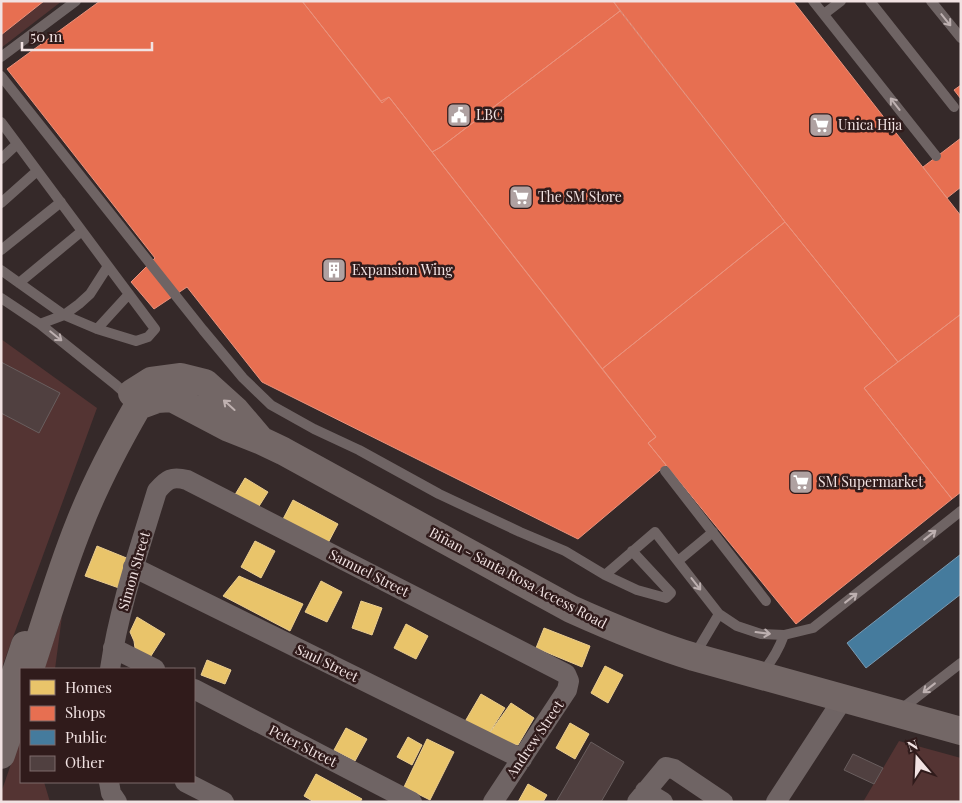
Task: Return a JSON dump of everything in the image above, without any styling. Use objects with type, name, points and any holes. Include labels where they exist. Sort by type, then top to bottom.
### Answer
[{"type":"main road","name":"Biñan - Santa Rosa Access Road","points":[[30,668],[80,524],[114,448],[132,401],[152,381],[181,378],[205,383],[236,411],[262,441],[571,609],[616,630],[694,658],[961,731]]},
{"type":"main road","points":[[22,668],[52,563],[72,514],[113,423],[132,401]]},
{"type":"main road","points":[[1,755],[10,710],[20,675]]},
{"type":"street","name":"Samuel Street","points":[[170,479],[179,478],[187,480],[566,674]]},
{"type":"street","name":"Simon Street","points":[[110,668],[113,648],[133,567],[158,491],[170,479]]},
{"type":"street","name":"Saul Street","points":[[133,567],[522,759]]},
{"type":"street","points":[[113,648],[153,668]]},
{"type":"street","name":"Andrew Street","points":[[493,802],[567,690],[569,681],[566,674]]},
{"type":"street","name":"Peter Street","points":[[195,690],[412,802]]},
{"type":"street","points":[[776,802],[844,699]]},
{"type":"street","points":[[663,802],[641,796],[666,767],[674,769],[723,802]]},
{"type":"street","points":[[109,783],[111,793],[117,802]]},
{"type":"street","points":[[187,783],[224,802]]},
{"type":"lane","points":[[1,57],[76,1]]},
{"type":"lane","points":[[814,1],[936,156]]},
{"type":"lane","points":[[824,14],[841,1]]},
{"type":"lane","points":[[870,1],[954,107]]},
{"type":"lane","points":[[931,1],[961,38]]},
{"type":"lane","points":[[1,76],[243,378],[272,405],[439,494],[564,551],[637,590],[666,598],[671,594],[632,551]]},
{"type":"lane","points":[[1,122],[155,329],[148,337],[136,341],[97,329],[64,315],[1,270]]},
{"type":"lane","points":[[1,159],[17,144]]},
{"type":"lane","points":[[1,203],[37,171]]},
{"type":"lane","points":[[1,250],[61,202]]},
{"type":"lane","points":[[19,283],[82,231]]},
{"type":"lane","points":[[40,324],[64,315],[90,294],[108,266]]},
{"type":"lane","points":[[97,329],[129,294]]},
{"type":"lane","points":[[1,298],[40,324],[116,385],[132,401]]},
{"type":"lane","points":[[665,471],[766,601]]},
{"type":"lane","points":[[605,574],[656,532],[719,614],[737,626],[757,633],[784,635],[812,628],[961,512]]},
{"type":"lane","points":[[678,561],[713,532]]},
{"type":"lane","points":[[694,658],[719,614]]},
{"type":"lane","points":[[760,676],[775,656],[784,635]]},
{"type":"lane","points":[[896,713],[961,663]]},
{"type":"shaded area","points":[[44,1],[62,1],[1,48],[1,35]]},
{"type":"shaded area","points":[[1,339],[97,408],[1,670]]},
{"type":"shaded area","points":[[62,616],[55,668],[44,668]]},
{"type":"shaded area","points":[[20,738],[20,783],[44,783],[50,802],[1,802],[1,793]]},
{"type":"shaded area","points":[[899,741],[961,758],[961,802],[863,802]]},
{"type":"building: Homes","points":[[245,478],[268,492],[256,511],[233,498]]},
{"type":"building: Homes","points":[[293,500],[338,524],[327,545],[282,521]]},
{"type":"building: Homes","points":[[255,541],[275,551],[261,578],[241,567]]},
{"type":"building: Homes","points":[[97,546],[129,559],[119,588],[85,576]]},
{"type":"building: Homes","points":[[239,576],[303,604],[290,631],[223,596]]},
{"type":"building: Homes","points":[[321,581],[342,592],[327,622],[305,612]]},
{"type":"building: Homes","points":[[361,601],[382,608],[372,635],[352,628]]},
{"type":"building: Homes","points":[[137,617],[165,634],[149,659],[135,648],[130,632]]},
{"type":"building: Homes","points":[[406,624],[428,636],[416,659],[394,648]]},
{"type":"building: Homes","points":[[544,628],[590,646],[582,667],[536,648]]},
{"type":"building: Homes","points":[[207,660],[231,670],[225,684],[201,675]]},
{"type":"building: Homes","points":[[605,666],[623,675],[608,703],[591,693]]},
{"type":"building: Homes","points":[[481,694],[505,708],[486,738],[463,725]]},
{"type":"building: Homes","points":[[511,703],[534,718],[518,745],[486,738]]},
{"type":"building: Homes","points":[[570,723],[589,734],[575,759],[556,748]]},
{"type":"building: Homes","points":[[346,728],[367,739],[355,761],[334,750]]},
{"type":"building: Homes","points":[[408,737],[422,745],[412,765],[397,757]]},
{"type":"building: Homes","points":[[427,739],[454,752],[430,800],[404,787]]},
{"type":"building: Homes","points":[[316,774],[362,799],[360,802],[314,802],[304,796]]},
{"type":"building: Homes","points":[[528,784],[547,795],[543,802],[518,802]]},
{"type":"building: Shops","points":[[1,1],[44,1],[1,35]]},
{"type":"building: Shops","name":"Expansion Wing","points":[[100,1],[302,1],[381,101],[389,97],[656,437],[648,443],[666,465],[578,539],[262,382],[187,287],[154,309],[131,282],[155,258],[7,69]]},
{"type":"building: Shops","points":[[302,1],[613,1],[620,11],[432,152],[389,97],[382,103]]},
{"type":"building: Shops","points":[[613,1],[793,1],[961,216],[961,314],[898,362],[785,222]]},
{"type":"building: Shops","points":[[620,11],[785,222],[602,369],[432,152]]},
{"type":"building: Shops","points":[[961,85],[961,99],[954,90]]},
{"type":"building: Shops","points":[[961,138],[961,187],[947,198],[923,167]]},
{"type":"building: Shops","points":[[785,222],[898,362],[864,388],[952,499],[796,624],[648,443],[656,437],[602,369]]},
{"type":"building: Shops","points":[[961,314],[961,492],[952,499],[864,388]]},
{"type":"building: Public","points":[[961,554],[961,594],[866,668],[847,643]]},
{"type":"building: Other","points":[[1,362],[60,393],[39,433],[1,413]]},
{"type":"building: Other","points":[[591,742],[624,762],[601,802],[556,802]]},
{"type":"building: Other","points":[[853,754],[883,768],[874,784],[844,770]]},
{"type":"place","name":"LBC","points":[[459,115]]},
{"type":"place","name":"Unica Hija","points":[[821,125]]},
{"type":"place","name":"The SM Store","points":[[521,197]]},
{"type":"place","name":"Expansion Wing","points":[[334,270]]},
{"type":"place","name":"SM Supermarket","points":[[801,482]]}]
